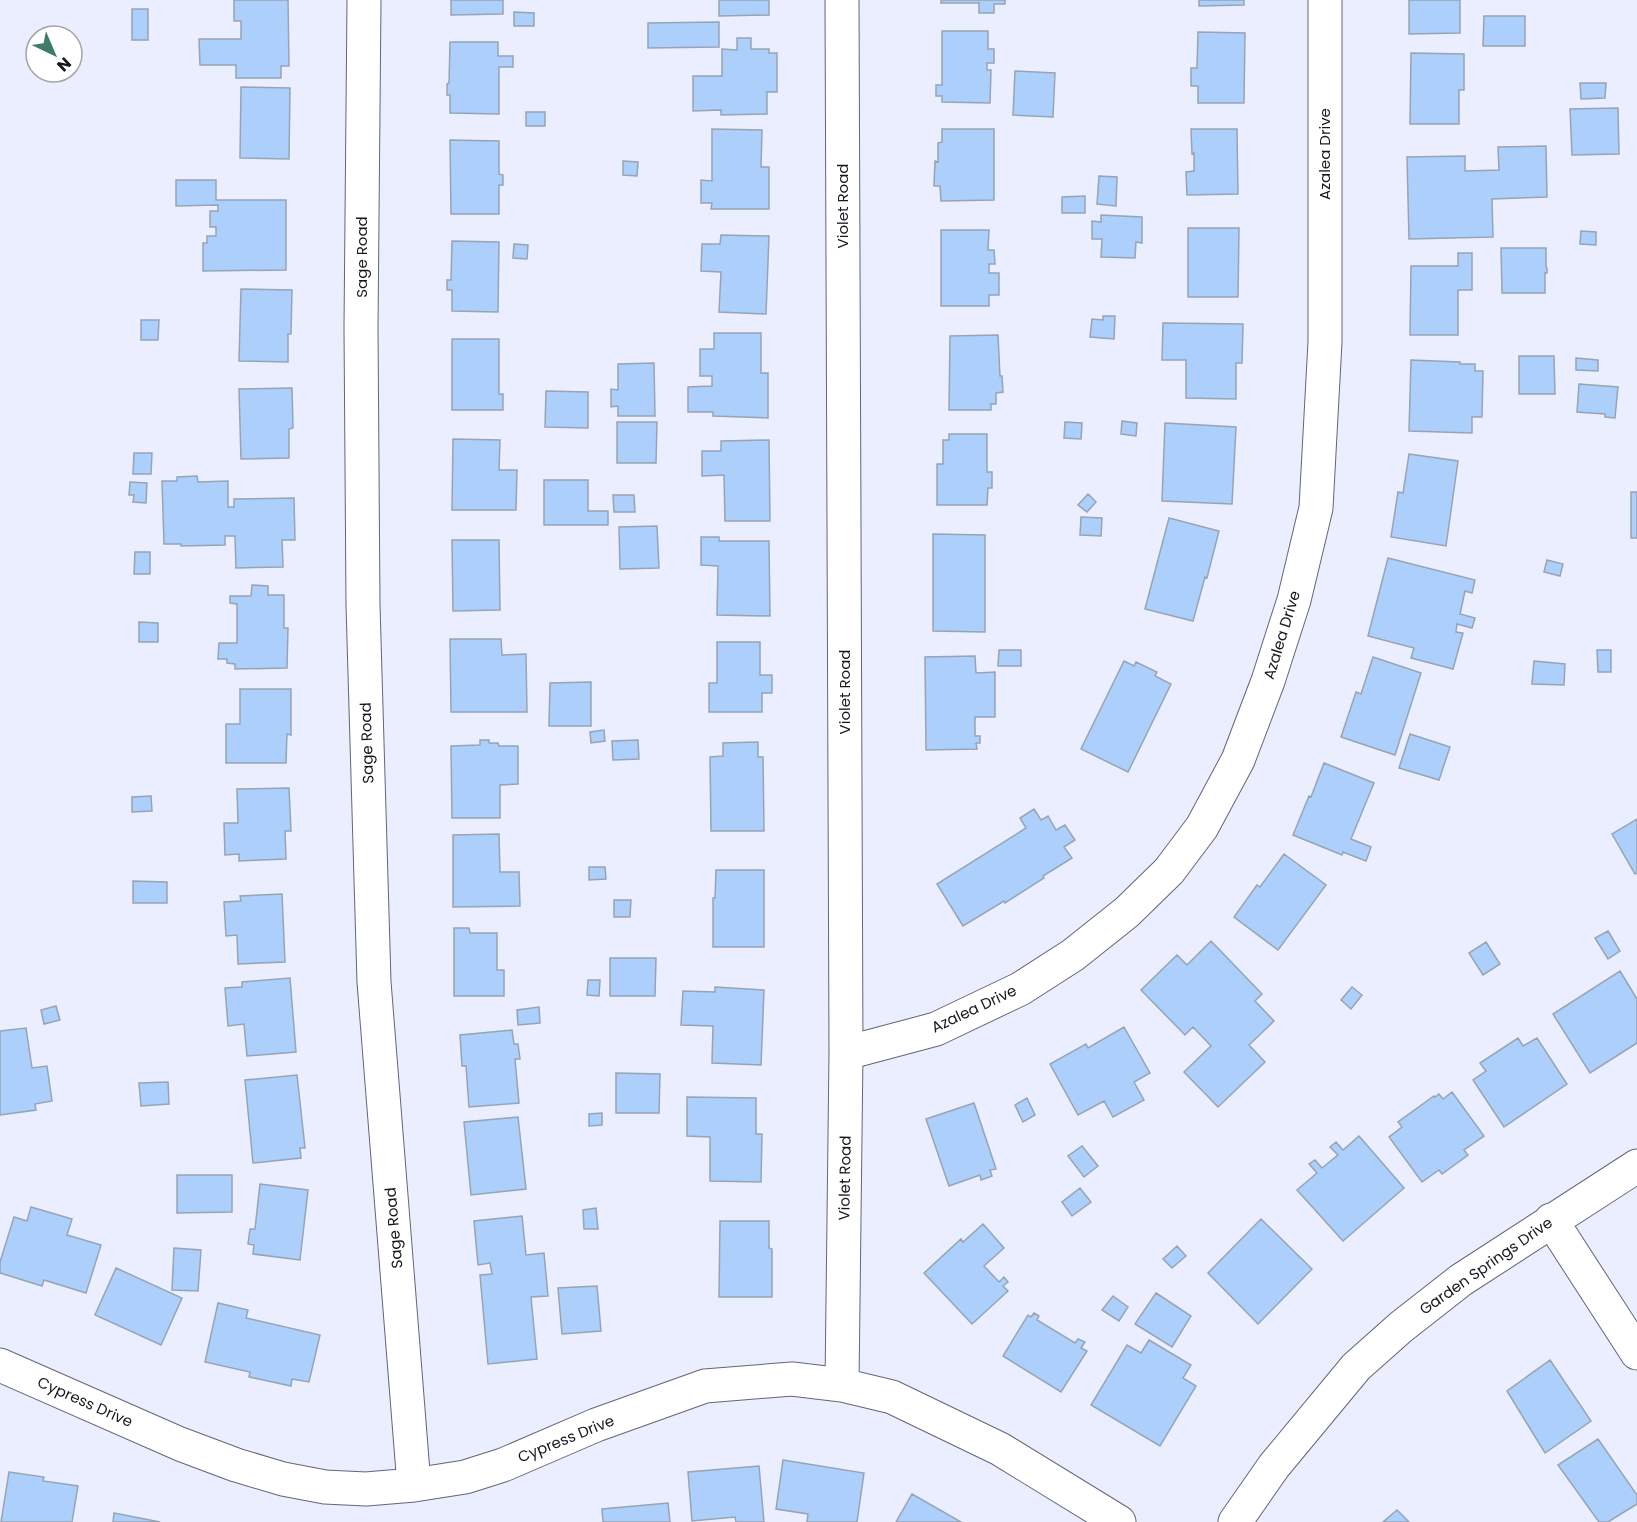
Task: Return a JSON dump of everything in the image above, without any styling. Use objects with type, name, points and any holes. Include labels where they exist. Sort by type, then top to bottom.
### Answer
[{"type":"street","name":"Sage Road","points":[[364,0],[363,594],[374,982],[414,1485]]},
{"type":"street","name":"Violet Road","points":[[842,0],[846,1053],[842,1384]]},
{"type":"street","name":"Azalea Drive","points":[[846,1053],[936,1029],[1020,988],[1073,955],[1127,912],[1169,871],[1202,827],[1238,760],[1269,681],[1294,600],[1316,508],[1325,342],[1325,0]]},
{"type":"street","name":"Garden Springs Drive","points":[[1235,1522],[1274,1466],[1356,1367],[1401,1327],[1461,1280],[1637,1166]]},
{"type":"street","points":[[1551,1220],[1637,1353]]},
{"type":"street","name":"Cypress Drive","points":[[0,1365],[180,1444],[236,1465],[283,1479],[325,1487],[366,1489],[414,1485],[465,1477],[503,1465],[596,1425],[705,1386],[792,1379],[842,1384],[892,1397],[1000,1449],[1119,1522]]},
{"type":"building","points":[[234,0],[288,0],[289,66],[281,66],[281,78],[236,78],[236,65],[200,65],[199,39],[241,39],[241,21],[234,21]]},
{"type":"building","points":[[451,0],[503,0],[503,14],[451,15]]},
{"type":"building","points":[[719,0],[769,0],[769,15],[719,16]]},
{"type":"building","points":[[941,0],[1005,0],[1005,4],[994,4],[994,13],[979,13],[979,3],[941,3]]},
{"type":"building","points":[[1199,0],[1244,0],[1244,5],[1199,6]]},
{"type":"building","points":[[1409,0],[1460,0],[1460,33],[1409,34]]},
{"type":"building","points":[[132,9],[148,9],[148,40],[132,40]]},
{"type":"building","points":[[514,12],[534,13],[534,26],[514,26]]},
{"type":"building","points":[[1484,16],[1525,16],[1525,46],[1483,46]]},
{"type":"building","points":[[719,22],[719,47],[648,48],[648,23]]},
{"type":"building","points":[[942,31],[988,31],[988,49],[994,49],[994,63],[987,63],[987,70],[991,70],[990,103],[942,102],[942,96],[936,96],[936,85],[942,85]]},
{"type":"building","points":[[1198,32],[1245,33],[1244,103],[1198,103],[1198,86],[1191,86],[1191,68],[1197,68]]},
{"type":"building","points":[[737,38],[751,38],[751,49],[769,49],[769,53],[777,53],[777,92],[767,92],[767,114],[721,115],[721,110],[693,111],[693,76],[722,76],[722,49],[737,50]]},
{"type":"building","points":[[450,42],[498,42],[498,56],[513,56],[513,67],[499,67],[499,114],[450,113],[450,95],[447,95],[447,84],[449,83]]},
{"type":"building","points":[[1411,53],[1464,54],[1464,90],[1459,90],[1459,124],[1410,124]]},
{"type":"building","points":[[1015,71],[1055,73],[1053,117],[1013,115]]},
{"type":"building","points":[[1580,83],[1606,83],[1605,98],[1581,99]]},
{"type":"building","points":[[241,87],[290,88],[289,159],[240,158]]},
{"type":"building","points":[[1618,108],[1619,154],[1572,155],[1570,109]]},
{"type":"building","points":[[526,112],[545,112],[545,126],[526,126]]},
{"type":"building","points":[[712,129],[762,130],[761,167],[769,167],[769,209],[711,209],[712,203],[701,203],[701,180],[712,181]]},
{"type":"building","points":[[942,129],[994,129],[994,200],[941,201],[940,186],[934,186],[935,161],[938,162],[938,143],[942,142]]},
{"type":"building","points":[[1191,129],[1237,129],[1238,194],[1187,195],[1186,172],[1194,171]]},
{"type":"building","points":[[450,140],[499,141],[499,174],[503,175],[503,185],[499,185],[499,214],[451,214]]},
{"type":"building","points":[[1546,146],[1547,197],[1492,199],[1493,237],[1409,239],[1407,157],[1465,156],[1465,171],[1499,170],[1498,147]]},
{"type":"building","points":[[623,161],[638,162],[637,176],[623,175]]},
{"type":"building","points":[[1099,176],[1117,177],[1116,206],[1097,204]]},
{"type":"building","points":[[176,180],[216,180],[216,200],[286,200],[286,270],[203,271],[203,243],[207,243],[207,236],[216,236],[216,227],[210,227],[210,211],[218,211],[218,205],[176,206]]},
{"type":"building","points":[[1085,196],[1085,213],[1062,213],[1062,197]]},
{"type":"building","points":[[1101,215],[1142,217],[1142,243],[1136,242],[1135,258],[1101,257],[1102,239],[1092,239],[1092,221],[1101,222]]},
{"type":"building","points":[[1188,228],[1239,228],[1238,297],[1188,297]]},
{"type":"building","points":[[941,230],[989,230],[988,250],[994,250],[995,264],[989,264],[989,273],[999,273],[999,295],[989,295],[989,306],[941,306]]},
{"type":"building","points":[[1581,231],[1596,232],[1596,245],[1580,244]]},
{"type":"building","points":[[721,235],[769,236],[766,314],[719,312],[721,272],[701,271],[702,244],[720,244]]},
{"type":"building","points":[[452,241],[499,242],[498,312],[452,311],[452,290],[447,290],[447,280],[451,280]]},
{"type":"building","points":[[514,244],[528,245],[527,259],[513,258]]},
{"type":"building","points":[[1501,248],[1546,248],[1545,293],[1502,293]]},
{"type":"building","points":[[1458,253],[1472,253],[1472,290],[1458,290],[1458,335],[1410,335],[1411,266],[1458,266]]},
{"type":"building","points":[[241,289],[292,290],[288,362],[239,361]]},
{"type":"building","points":[[1103,316],[1115,316],[1114,339],[1090,337],[1092,319],[1103,320]]},
{"type":"building","points":[[141,320],[159,320],[158,340],[141,340]]},
{"type":"building","points":[[1163,323],[1243,324],[1242,363],[1236,363],[1236,399],[1186,398],[1186,360],[1162,360]]},
{"type":"building","points":[[714,333],[761,333],[761,373],[768,373],[768,418],[713,416],[713,412],[688,412],[688,387],[712,386],[712,376],[700,376],[700,349],[714,349]]},
{"type":"building","points":[[998,335],[1003,392],[996,393],[996,404],[991,404],[991,410],[949,410],[950,336]]},
{"type":"building","points":[[452,339],[499,339],[499,394],[503,394],[503,410],[452,410]]},
{"type":"building","points":[[1519,356],[1554,356],[1555,394],[1519,394]]},
{"type":"building","points":[[1576,358],[1598,360],[1598,371],[1576,370]]},
{"type":"building","points":[[1411,360],[1475,364],[1475,371],[1483,371],[1482,417],[1472,417],[1472,433],[1409,431]]},
{"type":"building","points":[[654,363],[655,416],[618,416],[618,406],[611,407],[611,389],[618,390],[618,364]]},
{"type":"building","points":[[1579,384],[1618,387],[1615,418],[1605,417],[1605,414],[1577,412]]},
{"type":"building","points":[[292,388],[293,428],[289,429],[289,458],[241,459],[239,389]]},
{"type":"building","points":[[546,391],[588,392],[588,428],[545,427]]},
{"type":"building","points":[[1122,421],[1137,423],[1136,436],[1121,434]]},
{"type":"building","points":[[617,422],[657,422],[656,463],[617,463]]},
{"type":"building","points":[[1065,422],[1082,423],[1081,439],[1064,438]]},
{"type":"building","points":[[1165,423],[1236,427],[1232,504],[1162,501]]},
{"type":"building","points":[[949,434],[987,434],[987,472],[992,472],[992,488],[988,488],[987,505],[937,505],[937,464],[943,464],[943,440],[949,440]]},
{"type":"building","points":[[453,439],[500,440],[499,470],[517,470],[516,510],[452,510]]},
{"type":"building","points":[[769,440],[770,521],[725,521],[724,475],[702,476],[702,451],[721,451],[721,441]]},
{"type":"building","points":[[134,453],[152,453],[151,474],[133,474]]},
{"type":"building","points":[[1409,454],[1458,461],[1446,546],[1391,537],[1398,492],[1403,493]]},
{"type":"building","points":[[197,476],[198,482],[228,481],[228,507],[234,507],[234,499],[294,498],[295,540],[282,540],[283,567],[236,568],[235,536],[225,536],[225,545],[164,544],[162,481],[177,481],[177,477]]},
{"type":"building","points":[[544,480],[588,480],[588,511],[608,511],[608,525],[544,525]]},
{"type":"building","points":[[130,482],[147,483],[146,503],[133,502],[134,495],[129,495]]},
{"type":"building","points":[[1631,492],[1637,492],[1637,538],[1631,538]]},
{"type":"building","points":[[1088,494],[1096,502],[1087,512],[1078,505]]},
{"type":"building","points":[[613,495],[634,495],[635,512],[614,512]]},
{"type":"building","points":[[1081,517],[1102,518],[1101,536],[1080,535]]},
{"type":"building","points":[[1169,518],[1219,531],[1193,621],[1145,609]]},
{"type":"building","points":[[657,526],[659,568],[620,569],[619,527]]},
{"type":"building","points":[[933,534],[985,535],[985,632],[933,631]]},
{"type":"building","points":[[701,537],[719,537],[719,541],[769,541],[770,616],[717,615],[718,566],[701,565]]},
{"type":"building","points":[[452,540],[499,540],[500,610],[453,611]]},
{"type":"building","points":[[135,552],[150,552],[150,574],[134,574]]},
{"type":"building","points":[[1388,558],[1475,580],[1472,593],[1465,591],[1460,614],[1475,618],[1472,628],[1457,624],[1456,632],[1463,633],[1453,669],[1411,658],[1414,648],[1368,636]]},
{"type":"building","points":[[1547,560],[1563,564],[1560,576],[1544,572]]},
{"type":"building","points":[[252,585],[268,586],[268,595],[284,595],[284,628],[288,628],[287,668],[235,669],[235,664],[227,663],[227,659],[218,659],[219,643],[237,643],[237,604],[230,603],[230,596],[251,596]]},
{"type":"building","points":[[139,622],[158,623],[158,642],[139,642]]},
{"type":"building","points":[[450,639],[501,639],[502,655],[526,654],[527,712],[451,712]]},
{"type":"building","points":[[717,642],[760,642],[760,675],[772,675],[772,693],[762,693],[762,712],[709,712],[709,683],[717,683]]},
{"type":"building","points":[[999,650],[1021,650],[1021,666],[998,666]]},
{"type":"building","points":[[1597,650],[1611,650],[1611,672],[1598,672]]},
{"type":"building","points":[[975,656],[976,673],[995,672],[995,717],[975,717],[975,736],[980,736],[980,743],[976,743],[977,749],[926,750],[925,657]]},
{"type":"building","points":[[1373,657],[1421,673],[1395,755],[1341,737],[1356,692],[1361,694]]},
{"type":"building","points":[[1124,661],[1134,666],[1136,662],[1157,672],[1155,676],[1171,684],[1128,772],[1081,749]]},
{"type":"building","points":[[1534,661],[1565,664],[1564,685],[1532,684]]},
{"type":"building","points":[[591,682],[591,726],[549,726],[550,683]]},
{"type":"building","points":[[240,689],[291,689],[291,735],[287,734],[286,763],[226,763],[226,724],[240,724]]},
{"type":"building","points":[[604,730],[605,741],[591,743],[590,732]]},
{"type":"building","points":[[1410,734],[1450,747],[1439,780],[1399,768]]},
{"type":"building","points":[[480,740],[489,740],[489,743],[498,743],[499,746],[518,746],[518,784],[500,785],[500,818],[452,818],[451,746],[480,745]]},
{"type":"building","points":[[638,740],[639,759],[613,760],[612,741]]},
{"type":"building","points":[[758,742],[758,757],[763,757],[764,831],[711,831],[710,757],[723,756],[723,743]]},
{"type":"building","points":[[1324,763],[1374,783],[1351,839],[1371,847],[1366,861],[1343,852],[1342,855],[1293,835]]},
{"type":"building","points":[[289,788],[291,831],[285,831],[286,859],[239,861],[239,854],[225,855],[224,823],[238,823],[237,789]]},
{"type":"building","points":[[151,796],[152,811],[132,812],[132,797]]},
{"type":"building","points":[[1034,809],[1041,820],[1048,816],[1056,830],[1065,825],[1075,840],[1064,847],[1072,858],[1005,903],[1004,901],[963,926],[937,884],[1026,828],[1020,818]]},
{"type":"building","points":[[1637,819],[1637,873],[1635,874],[1612,834]]},
{"type":"building","points":[[499,834],[500,872],[519,872],[520,906],[453,907],[453,835]]},
{"type":"building","points":[[1284,854],[1326,885],[1278,950],[1234,917],[1257,885],[1260,887]]},
{"type":"building","points":[[589,867],[605,867],[606,879],[589,880]]},
{"type":"building","points":[[716,870],[764,870],[764,947],[713,947],[713,898],[715,898]]},
{"type":"building","points":[[133,881],[167,882],[167,903],[133,903]]},
{"type":"building","points":[[282,894],[285,962],[238,964],[237,935],[226,936],[224,902],[241,901],[240,896]]},
{"type":"building","points":[[614,900],[631,900],[630,917],[614,917]]},
{"type":"building","points":[[454,928],[469,928],[470,933],[497,933],[497,970],[504,970],[504,996],[454,996]]},
{"type":"building","points":[[1608,931],[1620,951],[1608,959],[1595,938]]},
{"type":"building","points":[[1211,941],[1262,994],[1255,1001],[1274,1021],[1249,1045],[1265,1062],[1218,1107],[1184,1072],[1211,1046],[1193,1027],[1185,1035],[1141,990],[1177,955],[1187,965]]},
{"type":"building","points":[[1486,942],[1500,964],[1483,975],[1469,953]]},
{"type":"building","points":[[610,958],[656,958],[655,996],[610,996]]},
{"type":"building","points":[[1620,971],[1637,999],[1637,1043],[1590,1073],[1553,1014]]},
{"type":"building","points":[[290,978],[296,1052],[247,1056],[244,1024],[228,1026],[225,988],[242,987],[242,982]]},
{"type":"building","points":[[588,980],[600,980],[599,996],[587,995]]},
{"type":"building","points":[[715,987],[764,990],[761,1065],[712,1063],[713,1026],[681,1025],[683,991],[715,992]]},
{"type":"building","points":[[1352,987],[1362,995],[1351,1009],[1341,1000]]},
{"type":"building","points":[[56,1006],[60,1020],[44,1024],[41,1010]]},
{"type":"building","points":[[539,1007],[540,1023],[518,1025],[517,1010]]},
{"type":"building","points":[[1124,1027],[1150,1073],[1134,1082],[1144,1100],[1113,1117],[1104,1101],[1078,1115],[1050,1064],[1086,1044],[1088,1048]]},
{"type":"building","points":[[26,1028],[32,1068],[47,1066],[52,1101],[35,1104],[36,1110],[0,1115],[0,1031]]},
{"type":"building","points":[[512,1030],[514,1044],[518,1044],[520,1059],[515,1059],[519,1103],[469,1107],[466,1066],[462,1066],[460,1035]]},
{"type":"building","points":[[1518,1038],[1523,1046],[1537,1038],[1567,1084],[1504,1127],[1473,1080],[1486,1071],[1480,1063]]},
{"type":"building","points":[[616,1073],[660,1074],[659,1113],[616,1113]]},
{"type":"building","points":[[297,1075],[305,1148],[300,1148],[301,1158],[253,1163],[245,1080]]},
{"type":"building","points":[[168,1082],[169,1104],[141,1106],[139,1083]]},
{"type":"building","points":[[1452,1092],[1484,1136],[1464,1150],[1468,1155],[1442,1174],[1439,1170],[1422,1182],[1389,1137],[1402,1127],[1398,1122],[1434,1096],[1439,1094],[1443,1099]]},
{"type":"building","points":[[687,1097],[756,1098],[756,1134],[762,1134],[761,1182],[710,1181],[710,1137],[687,1136]]},
{"type":"building","points":[[1027,1098],[1035,1115],[1023,1122],[1015,1105]]},
{"type":"building","points":[[974,1103],[996,1169],[990,1170],[992,1176],[981,1180],[980,1175],[949,1186],[926,1119]]},
{"type":"building","points":[[602,1113],[602,1125],[589,1126],[589,1114]]},
{"type":"building","points":[[518,1117],[526,1189],[471,1195],[464,1122]]},
{"type":"building","points":[[1359,1136],[1404,1188],[1343,1241],[1297,1190],[1317,1173],[1309,1164],[1315,1160],[1322,1168],[1338,1155],[1330,1147],[1336,1142],[1343,1150]]},
{"type":"building","points":[[1082,1146],[1098,1166],[1084,1177],[1068,1156]]},
{"type":"building","points":[[177,1175],[232,1175],[232,1212],[177,1213]]},
{"type":"building","points":[[260,1184],[308,1190],[300,1260],[253,1254],[254,1245],[248,1244],[250,1229],[255,1229]]},
{"type":"building","points":[[1080,1188],[1091,1202],[1072,1216],[1062,1202]]},
{"type":"building","points":[[31,1207],[72,1219],[67,1235],[101,1245],[86,1293],[44,1280],[42,1286],[0,1273],[0,1262],[14,1217],[27,1221]]},
{"type":"building","points":[[596,1208],[598,1229],[584,1229],[583,1210]]},
{"type":"building","points":[[522,1216],[526,1255],[544,1253],[548,1296],[531,1297],[537,1359],[488,1364],[480,1275],[492,1274],[490,1263],[478,1265],[474,1221]]},
{"type":"building","points":[[1261,1219],[1312,1269],[1258,1324],[1208,1273]]},
{"type":"building","points":[[720,1221],[769,1221],[769,1248],[772,1249],[772,1297],[719,1297]]},
{"type":"building","points":[[983,1224],[1004,1248],[984,1266],[999,1282],[1004,1277],[1008,1282],[1003,1286],[1008,1291],[972,1324],[924,1273],[961,1239],[963,1242]]},
{"type":"building","points":[[1177,1246],[1186,1256],[1172,1268],[1163,1259]]},
{"type":"building","points":[[174,1248],[201,1250],[198,1291],[172,1290]]},
{"type":"building","points":[[116,1268],[182,1298],[161,1345],[95,1315]]},
{"type":"building","points":[[597,1286],[601,1331],[562,1334],[558,1288]]},
{"type":"building","points":[[1156,1293],[1191,1316],[1172,1347],[1135,1324]]},
{"type":"building","points":[[1113,1296],[1128,1307],[1119,1321],[1102,1310]]},
{"type":"building","points":[[218,1303],[248,1310],[246,1318],[320,1335],[309,1382],[292,1379],[291,1386],[249,1377],[250,1372],[205,1362]]},
{"type":"building","points":[[1034,1313],[1039,1316],[1037,1320],[1075,1343],[1078,1339],[1085,1342],[1081,1348],[1087,1351],[1061,1392],[1003,1356],[1028,1315],[1031,1317]]},
{"type":"building","points":[[1149,1340],[1191,1365],[1183,1378],[1196,1386],[1160,1446],[1091,1405],[1127,1345],[1141,1353]]},
{"type":"building","points":[[1550,1360],[1591,1421],[1545,1453],[1507,1391]]},
{"type":"building","points":[[1598,1439],[1637,1495],[1637,1504],[1608,1522],[1599,1522],[1558,1465]]},
{"type":"building","points":[[783,1460],[864,1473],[857,1522],[807,1522],[808,1514],[776,1509]]},
{"type":"building","points":[[759,1466],[764,1522],[736,1522],[735,1517],[692,1521],[688,1472]]},
{"type":"building","points":[[9,1472],[44,1477],[43,1481],[78,1486],[72,1522],[1,1522]]},
{"type":"building","points":[[912,1494],[961,1522],[896,1522]]},
{"type":"building","points":[[668,1503],[670,1522],[603,1522],[602,1509]]},
{"type":"building","points":[[1397,1510],[1409,1522],[1383,1522]]},
{"type":"building","points":[[114,1513],[160,1522],[113,1522]]}]
